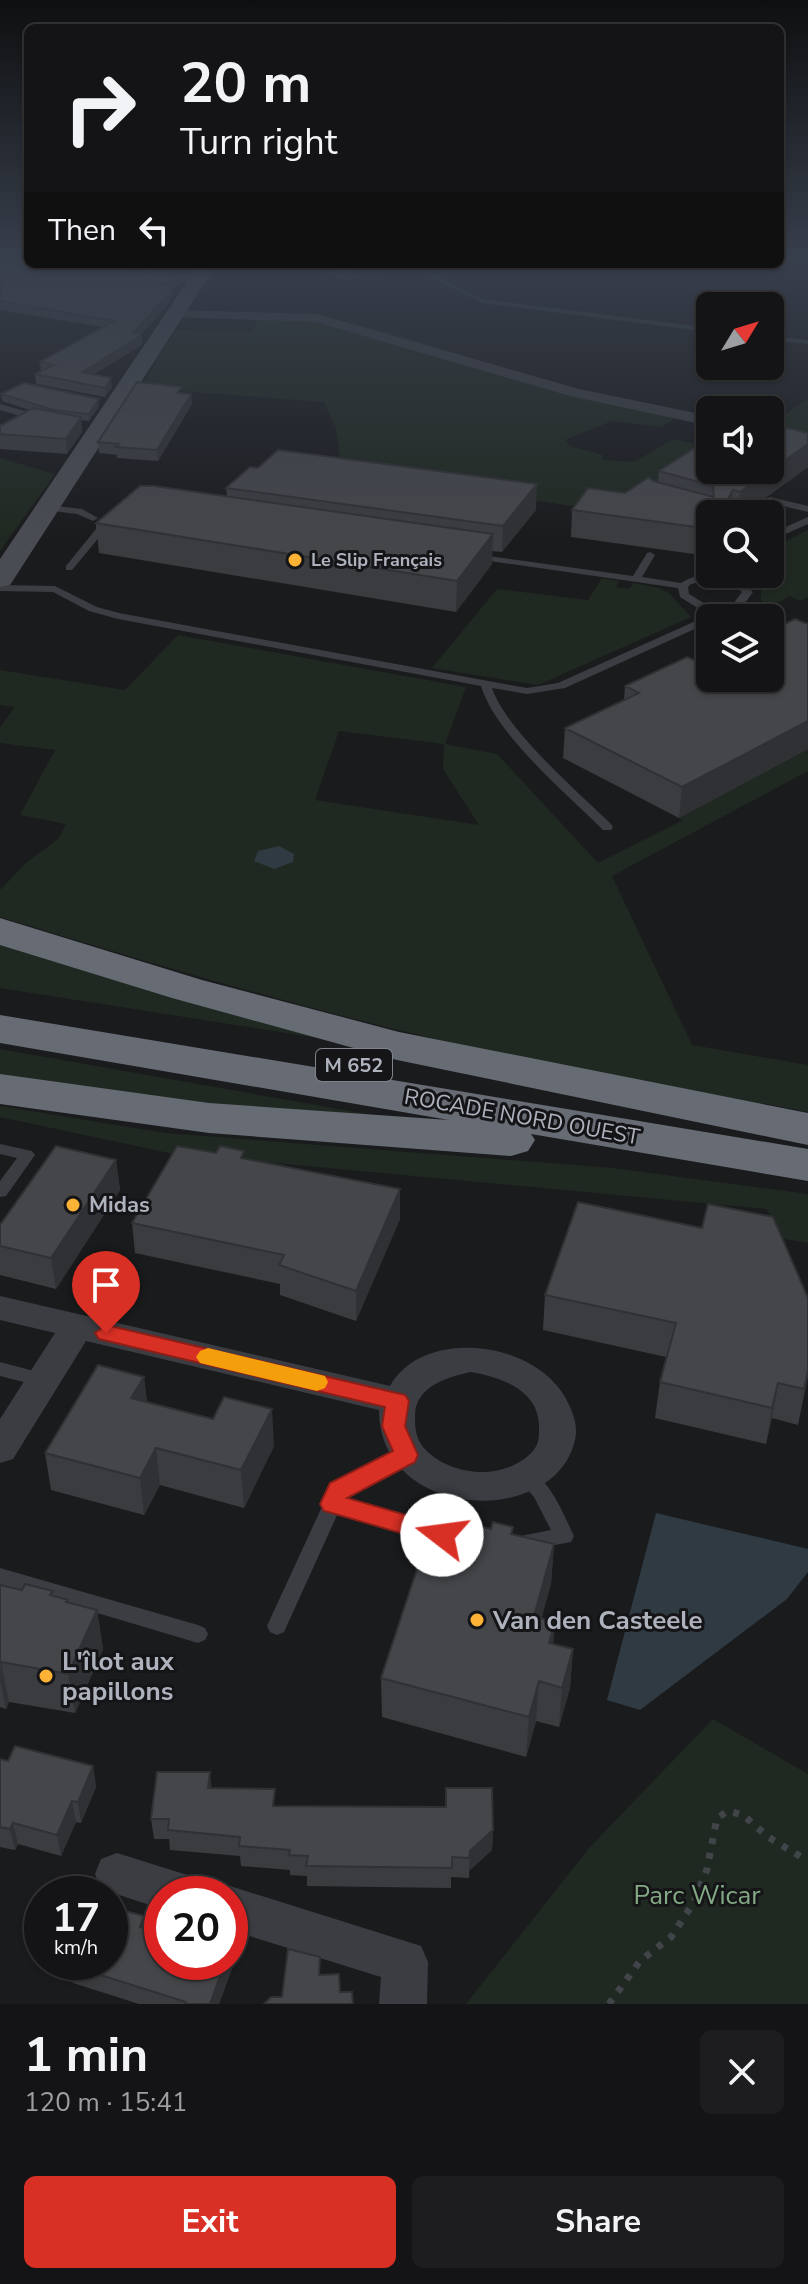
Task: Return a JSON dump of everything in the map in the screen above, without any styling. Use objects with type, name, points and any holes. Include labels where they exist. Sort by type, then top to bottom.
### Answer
[{"type":"highway","points":[[0,931],[187,989],[397,1046],[808,1129]]},
{"type":"highway","name":"ROCADE NORD OUEST","points":[[0,1006],[808,1139]]},
{"type":"highway","name":"ROCADE NORD OUEST","points":[[0,1029],[808,1165]]},
{"type":"highway","points":[[0,1089],[125,1109],[269,1124],[607,1148],[679,1143]]},
{"type":"main road","points":[[0,579],[48,508],[106,403],[147,351]]},
{"type":"street","points":[[436,351],[576,393],[696,418]]},
{"type":"street","points":[[0,1308],[397,1401]]},
{"type":"street","points":[[0,1449],[77,1327]]},
{"type":"street","points":[[457,1360],[497,1361],[522,1371],[550,1396],[559,1428],[546,1459],[525,1476],[496,1485],[464,1486],[434,1477],[406,1455],[394,1426],[397,1401],[420,1374],[457,1360]]},
{"type":"street","points":[[117,1874],[144,1882]]},
{"type":"street","points":[[248,1914],[405,1962],[403,2004]]},
{"type":"lane","points":[[0,407],[53,422]]},
{"type":"lane","points":[[784,503],[808,509]]},
{"type":"lane","points":[[48,508],[79,511],[101,529],[83,545],[80,557],[69,568]]},
{"type":"lane","points":[[784,530],[808,520]]},
{"type":"lane","points":[[460,553],[683,586],[696,579]]},
{"type":"lane","points":[[636,579],[650,555]]},
{"type":"lane","points":[[683,586],[684,595],[696,604]]},
{"type":"lane","points":[[0,588],[55,589],[93,609],[118,616],[527,691],[551,690],[696,624]]},
{"type":"lane","points":[[738,604],[748,592],[744,588]]},
{"type":"lane","points":[[784,628],[808,639]]},
{"type":"lane","points":[[486,685],[486,696],[519,736],[607,827]]},
{"type":"lane","points":[[0,1149],[27,1155],[0,1192]]},
{"type":"lane","points":[[0,1369],[43,1380]]},
{"type":"lane","points":[[277,1626],[339,1490],[406,1455]]},
{"type":"lane","points":[[498,1545],[564,1536],[541,1492],[525,1476]]},
{"type":"lane","points":[[332,1504],[463,1540]]},
{"type":"lane","points":[[0,1576],[198,1634]]},
{"type":"path","points":[[609,2004],[640,1961],[671,1937],[694,1902],[707,1869],[717,1818],[728,1811],[743,1815],[768,1837],[808,1861]]},
{"type":"green space","points":[[163,351],[448,351],[545,383],[676,418],[661,427],[612,421],[565,440],[570,446],[603,455],[603,460],[634,462],[673,439],[696,443],[696,466],[626,513],[342,475],[336,428],[324,402],[140,388]]},
{"type":"green space","points":[[808,398],[808,437],[784,430],[784,416]]},
{"type":"green space","points":[[0,458],[55,474],[0,551]]},
{"type":"green space","points":[[808,530],[808,597],[800,601],[789,596],[776,604],[766,604],[761,600],[761,588],[784,588],[784,542]]},
{"type":"green space","points":[[602,578],[619,581],[616,587],[629,589],[633,583],[659,588],[670,594],[691,617],[538,685],[432,668],[497,589],[588,600]]},
{"type":"green space","points":[[178,635],[466,687],[445,744],[497,754],[598,863],[683,820],[679,818],[808,749],[808,771],[612,876],[692,1045],[808,1065],[808,1112],[561,1066],[419,1035],[239,988],[0,917],[0,890],[26,863],[58,839],[66,824],[20,815],[55,750],[0,743],[0,727],[15,707],[0,705],[0,670],[125,690]],"holes":[[[339,731],[444,744],[443,769],[479,825],[315,800]]]},
{"type":"green space","points":[[0,942],[331,1040],[0,988]]},
{"type":"green space","points":[[0,1049],[429,1125],[207,1108],[0,1077]]},
{"type":"green space","points":[[0,1106],[165,1133],[613,1168],[808,1194],[808,1243],[779,1238],[767,1209],[169,1153],[0,1117]]},
{"type":"green space","name":"Parc Wicar","points":[[713,1719],[808,1774],[808,2004],[466,2004],[590,1847]]},
{"type":"shaded area","points":[[279,846],[294,854],[293,862],[274,869],[254,861],[258,851]]},
{"type":"shaded area","points":[[656,1513],[808,1549],[808,1572],[787,1599],[640,1710],[607,1700]]},
{"type":"building","points":[[61,351],[117,351],[82,372],[111,378],[105,388],[35,374],[54,365],[40,362]]},
{"type":"building","points":[[137,382],[182,387],[177,393],[191,394],[157,450],[116,447],[119,444],[98,442]]},
{"type":"building","points":[[24,383],[99,399],[89,414],[54,410],[1,394]]},
{"type":"building","points":[[33,408],[81,417],[66,439],[0,434],[0,426]]},
{"type":"building","points":[[784,427],[808,433],[808,444],[784,461]]},
{"type":"building","points":[[696,447],[696,481],[659,471]]},
{"type":"building","points":[[278,450],[537,484],[503,526],[226,488],[250,467],[258,468]]},
{"type":"building","points":[[649,477],[653,481],[714,497],[713,486],[706,484],[751,484],[740,492],[733,490],[727,500],[696,500],[696,527],[572,510],[588,488],[625,493]]},
{"type":"building","points":[[140,486],[493,534],[457,581],[96,523]]},
{"type":"building","points":[[795,619],[808,624],[808,721],[682,787],[565,728],[639,693],[625,686],[687,657],[696,661],[696,692],[784,692],[784,624]]},
{"type":"building","points":[[56,1146],[116,1160],[51,1258],[0,1246],[0,1225]]},
{"type":"building","points":[[177,1146],[216,1153],[220,1146],[244,1151],[241,1158],[400,1189],[356,1291],[279,1265],[284,1255],[132,1223]]},
{"type":"building","points":[[578,1202],[702,1228],[708,1204],[773,1217],[808,1298],[808,1371],[804,1389],[778,1383],[772,1408],[660,1382],[676,1323],[545,1295]]},
{"type":"building","points":[[98,1365],[144,1377],[131,1398],[213,1419],[224,1397],[272,1409],[241,1470],[156,1448],[140,1478],[45,1453]]},
{"type":"building","name":"Van den Casteele","points":[[435,1515],[491,1529],[493,1522],[513,1527],[511,1534],[554,1544],[534,1616],[555,1622],[549,1643],[573,1649],[562,1688],[539,1681],[529,1717],[381,1678]]},
{"type":"building","points":[[25,1584],[53,1591],[50,1595],[68,1600],[66,1602],[97,1610],[68,1674],[1,1662],[0,1665],[0,1585],[22,1590]]},
{"type":"building","points":[[15,1746],[93,1766],[78,1802],[72,1801],[57,1835],[13,1823],[10,1829],[0,1827],[0,1759],[8,1761]]},
{"type":"building","points":[[157,1772],[210,1772],[208,1788],[275,1789],[273,1806],[446,1807],[446,1788],[492,1788],[493,1830],[470,1851],[469,1858],[452,1857],[452,1868],[306,1866],[308,1856],[289,1855],[290,1850],[239,1846],[240,1837],[168,1830],[169,1819],[151,1819]]},
{"type":"building","points":[[128,1912],[144,1916],[140,1927],[144,1928],[144,1980],[219,1980],[210,2004],[186,2002],[116,1980],[128,1980]]},
{"type":"building","points":[[288,1949],[320,1957],[319,1975],[339,1974],[340,1992],[352,1992],[353,2004],[264,2004],[271,1997],[282,1997]]},
{"type":"slow traffic","points":[[208,1357],[317,1382]]},
{"type":"place","name":"Le Slip Français","points":[[295,560]]},
{"type":"place","name":"Midas","points":[[73,1205]]},
{"type":"place","name":"Van den Casteele","points":[[477,1620]]},
{"type":"place","name":"L'îlot aux papillons","points":[[46,1676]]},
{"type":"route","points":[[106,1333],[397,1401],[393,1415],[396,1438],[406,1455],[339,1490],[332,1504],[442,1535]]}]
